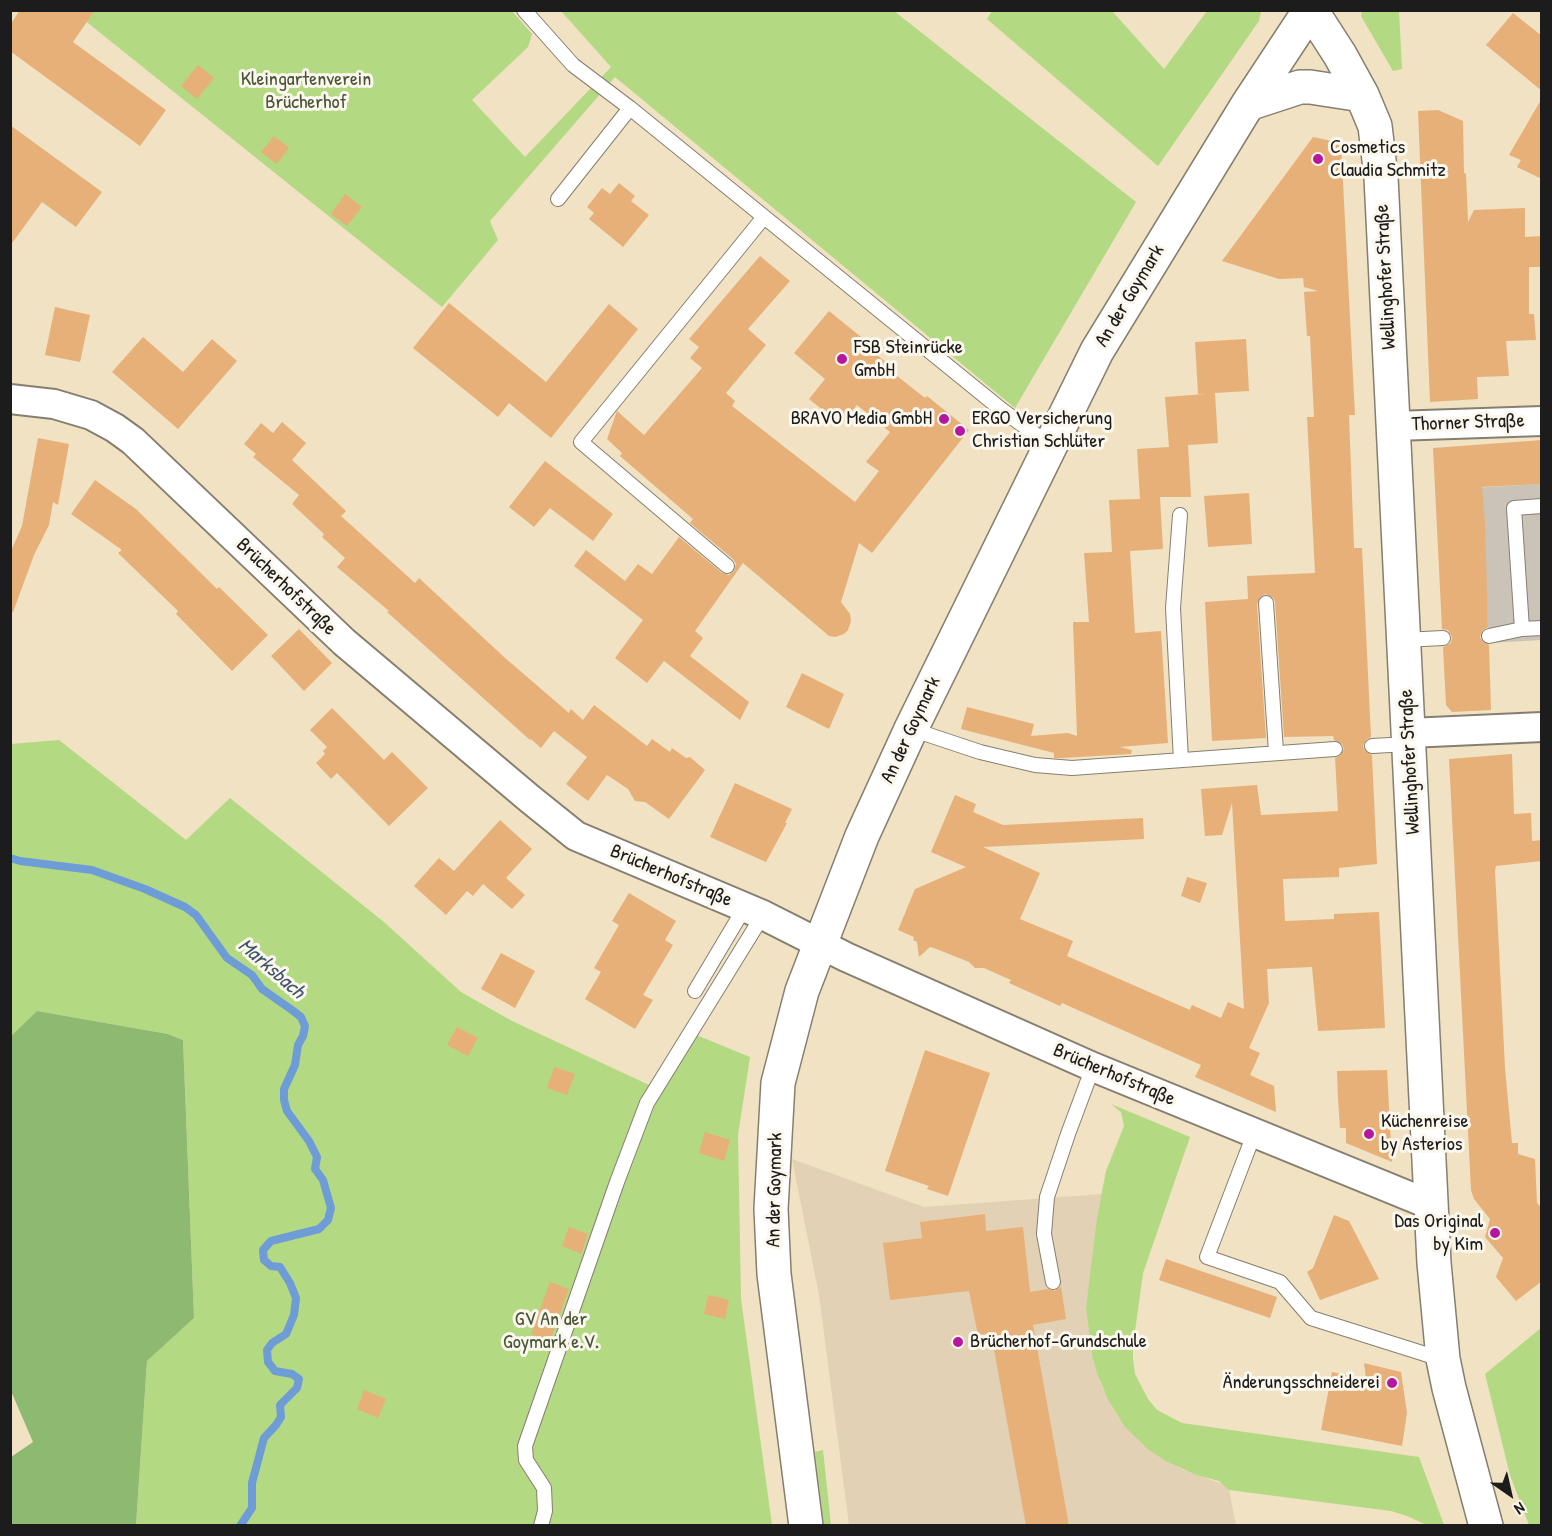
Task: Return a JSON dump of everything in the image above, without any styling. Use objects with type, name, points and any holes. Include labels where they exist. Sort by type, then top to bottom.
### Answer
[{"type":"street","name":"Wellinghofer Straße","points":[[1310,10],[1340,55],[1362,95],[1374,126],[1381,177],[1431,1205],[1443,1359],[1486,1526]]},
{"type":"street","name":"An der Goymark","points":[[806,1526],[774,1274],[771,1209],[778,1083],[799,999],[862,836],[911,729],[1097,351],[1248,104],[1310,10]]},
{"type":"street","points":[[1248,104],[1300,87],[1362,95]]},
{"type":"street","name":"Brücherhofstraße","points":[[10,399],[54,404],[91,415],[134,441],[344,642],[576,836],[754,911],[846,957],[1093,1067],[1431,1205]]},
{"type":"street","name":"Thorner Straße","points":[[1394,426],[1542,421]]},
{"type":"street","points":[[1409,738],[1542,727]]},
{"type":"lane","points":[[524,10],[573,65],[630,108],[1002,410],[1050,445]]},
{"type":"lane","points":[[558,199],[630,108]]},
{"type":"lane","points":[[727,566],[581,442],[764,217]]},
{"type":"lane","points":[[1522,629],[1514,508],[1542,506]]},
{"type":"lane","points":[[1180,515],[1173,608],[1181,760]]},
{"type":"lane","points":[[1266,603],[1276,752]]},
{"type":"lane","points":[[1489,636],[1522,629],[1542,628]]},
{"type":"lane","points":[[1404,640],[1443,638]]},
{"type":"lane","points":[[911,729],[980,752],[1035,765],[1072,768],[1335,749]]},
{"type":"lane","points":[[1372,746],[1409,738]]},
{"type":"lane","points":[[695,991],[754,911]]},
{"type":"lane","points":[[541,1526],[545,1511],[544,1488],[526,1460],[525,1446],[647,1103],[754,911]]},
{"type":"lane","points":[[1053,1282],[1044,1234],[1047,1197],[1093,1067]]},
{"type":"lane","points":[[1254,1134],[1207,1257],[1280,1282],[1311,1318],[1443,1359]]},
{"type":"shaded area","points":[[1541,484],[1541,640],[1489,643],[1486,584],[1472,488]]},
{"type":"shaded area","name":"Brücherhof-Grundschule","points":[[792,1159],[924,1207],[1102,1194],[1086,1308],[1092,1355],[1102,1387],[1124,1426],[1181,1469],[1225,1485],[1229,1490],[1236,1525],[849,1525],[819,1295]]},
{"type":"green space","name":"Kleingartenverein Brücherhof","points":[[73,11],[512,11],[532,34],[528,47],[472,100],[525,157],[611,67],[561,11],[894,11],[1136,202],[1015,408],[615,77],[490,221],[498,240],[442,307]]},
{"type":"green space","points":[[992,11],[1112,11],[1164,69],[1207,11],[1261,11],[1259,21],[1158,166],[987,19]]},
{"type":"green space","points":[[1362,11],[1399,11],[1402,69],[1393,71],[1361,16]]},
{"type":"green space","name":"GV An der Goymark e.V.","points":[[59,740],[186,840],[230,798],[385,923],[461,992],[512,1021],[649,1085],[684,1030],[750,1057],[738,1135],[741,1299],[772,1525],[136,1525],[147,1361],[194,1318],[183,1040],[168,1034],[37,1011],[11,1036],[11,744]]},
{"type":"green space","points":[[37,1011],[168,1034],[183,1040],[194,1318],[147,1361],[136,1525],[11,1525],[11,1457],[33,1442],[11,1391],[11,1036]]},
{"type":"green space","points":[[1111,1104],[1190,1137],[1143,1273],[1133,1359],[1135,1374],[1148,1399],[1157,1410],[1182,1423],[1419,1457],[1444,1525],[1427,1525],[1391,1511],[1229,1490],[1219,1481],[1196,1475],[1166,1461],[1149,1450],[1124,1426],[1108,1400],[1097,1373],[1092,1355],[1086,1308],[1097,1218],[1106,1171],[1124,1126],[1121,1112]]},
{"type":"green space","points":[[1541,1328],[1541,1525],[1529,1525],[1510,1475],[1485,1374]]},
{"type":"green space","points":[[823,1450],[831,1525],[824,1525],[815,1452]]},
{"type":"building","points":[[20,10],[95,10],[73,42],[166,110],[140,146],[10,51],[10,25]]},
{"type":"building","points":[[1513,13],[1542,36],[1542,91],[1486,45]]},
{"type":"building","points":[[198,65],[214,78],[197,99],[181,86]]},
{"type":"building","points":[[1542,98],[1542,179],[1517,167],[1521,160],[1509,155]]},
{"type":"building","points":[[1438,110],[1463,121],[1468,222],[1474,210],[1525,208],[1525,237],[1542,236],[1542,267],[1529,267],[1529,314],[1534,314],[1536,340],[1506,341],[1509,376],[1477,377],[1478,399],[1430,402],[1418,111]]},
{"type":"building","points":[[10,125],[102,192],[76,227],[42,202],[10,246]]},
{"type":"building","points":[[274,136],[289,148],[277,164],[261,152]]},
{"type":"building","points":[[1313,137],[1341,143],[1355,415],[1349,415],[1354,548],[1362,548],[1371,737],[1363,746],[1365,751],[1372,755],[1377,864],[1339,868],[1339,877],[1283,879],[1285,921],[1334,919],[1334,914],[1379,912],[1385,1028],[1318,1031],[1312,967],[1267,969],[1269,1003],[1249,1048],[1260,1053],[1250,1075],[1274,1086],[1276,1112],[1195,1077],[1201,1065],[1062,1003],[1060,1006],[1009,983],[1011,980],[984,968],[975,968],[969,962],[930,947],[919,957],[914,937],[898,930],[915,889],[966,867],[931,852],[955,795],[976,804],[973,812],[1003,825],[1143,818],[1144,839],[983,847],[1040,873],[1020,919],[1073,941],[1067,956],[1190,1010],[1192,1005],[1221,1018],[1228,1002],[1244,1009],[1232,803],[1222,835],[1205,836],[1201,789],[1257,785],[1261,815],[1338,811],[1335,758],[1340,756],[1344,749],[1342,744],[1334,740],[1333,736],[1284,737],[1275,602],[1266,594],[1261,596],[1257,604],[1266,738],[1212,741],[1205,602],[1248,599],[1247,576],[1315,573],[1307,417],[1314,417],[1310,336],[1307,336],[1304,292],[1318,291],[1304,287],[1303,278],[1279,279],[1222,261]]},
{"type":"building","points":[[619,183],[635,196],[631,201],[649,215],[623,247],[589,219],[594,213],[587,207],[602,188],[610,194]]},
{"type":"building","points":[[345,194],[362,207],[347,226],[331,214]]},
{"type":"building","points":[[760,256],[790,281],[748,329],[766,345],[726,393],[735,401],[732,406],[855,502],[879,471],[866,462],[890,432],[857,405],[841,425],[809,399],[825,379],[794,353],[829,311],[876,349],[873,352],[890,365],[887,368],[969,430],[872,553],[859,543],[841,602],[850,614],[851,621],[844,634],[829,636],[743,563],[695,631],[703,638],[690,656],[749,702],[740,720],[664,661],[647,683],[615,658],[643,620],[574,566],[586,550],[625,581],[638,564],[652,574],[679,537],[722,573],[729,575],[734,571],[736,564],[733,559],[690,523],[693,519],[620,456],[622,453],[607,439],[617,411],[644,435],[702,368],[690,358],[699,347],[689,339]]},
{"type":"building","points":[[449,303],[546,382],[609,304],[638,329],[551,438],[509,403],[498,417],[413,348]]},
{"type":"building","points":[[55,307],[90,315],[80,362],[45,355]]},
{"type":"building","points":[[143,337],[183,372],[212,339],[237,361],[178,429],[112,372]]},
{"type":"building","points":[[1246,339],[1249,391],[1215,393],[1218,443],[1188,445],[1191,497],[1160,497],[1163,549],[1130,551],[1135,633],[1161,631],[1168,743],[1120,747],[1132,750],[1131,754],[1054,758],[1054,753],[961,729],[967,707],[1034,724],[1031,736],[1068,733],[1077,736],[1073,622],[1089,622],[1084,553],[1112,552],[1109,500],[1140,499],[1137,449],[1169,447],[1165,397],[1205,394],[1198,394],[1195,342]]},
{"type":"building","points":[[282,422],[306,443],[292,460],[346,511],[341,516],[415,583],[419,578],[504,657],[569,713],[571,709],[583,720],[594,705],[647,746],[652,739],[670,752],[672,748],[686,758],[690,757],[705,770],[669,819],[645,802],[635,801],[628,789],[607,775],[588,801],[566,784],[587,757],[554,731],[541,748],[530,740],[387,612],[389,611],[337,567],[345,558],[322,537],[324,534],[292,504],[299,495],[253,457],[256,454],[244,444],[261,423],[273,433]]},
{"type":"building","points":[[38,438],[69,444],[58,505],[53,502],[49,525],[34,555],[13,612],[10,612],[10,553],[22,526]]},
{"type":"building","points":[[1542,440],[1542,484],[1482,487],[1488,627],[1483,630],[1480,637],[1489,645],[1491,710],[1452,712],[1446,705],[1443,647],[1451,643],[1452,637],[1448,630],[1442,629],[1433,448]]},
{"type":"building","points":[[545,461],[613,514],[593,541],[550,508],[534,527],[509,507]]},
{"type":"building","points":[[95,480],[136,509],[217,589],[219,587],[268,635],[232,671],[176,614],[178,611],[118,553],[122,550],[71,514]]},
{"type":"building","points":[[1249,493],[1252,544],[1208,547],[1204,496]]},
{"type":"building","points":[[299,629],[332,663],[304,691],[271,656]]},
{"type":"building","points":[[802,673],[844,694],[829,729],[786,707]]},
{"type":"building","points":[[332,708],[384,760],[392,752],[428,788],[389,826],[337,773],[331,779],[316,763],[325,754],[323,751],[327,747],[310,730]]},
{"type":"building","points":[[1512,754],[1514,814],[1531,813],[1532,841],[1542,840],[1542,861],[1496,866],[1495,871],[1505,1068],[1512,1143],[1518,1143],[1518,1154],[1535,1159],[1537,1203],[1542,1208],[1542,1281],[1516,1301],[1496,1277],[1503,1258],[1485,1237],[1490,1219],[1474,1199],[1471,1190],[1449,759]]},
{"type":"building","points":[[735,783],[792,809],[766,862],[710,837]]},
{"type":"building","points":[[500,820],[532,849],[506,878],[525,895],[512,909],[483,884],[473,896],[467,891],[446,915],[414,886],[439,858],[454,871]]},
{"type":"building","points":[[1187,877],[1207,883],[1200,903],[1181,896]]},
{"type":"building","points":[[629,893],[676,921],[665,940],[673,945],[643,995],[653,1000],[635,1029],[585,999],[601,972],[594,968],[619,925],[612,921]]},
{"type":"building","points":[[501,953],[535,971],[515,1008],[481,989]]},
{"type":"building","points":[[457,1027],[478,1038],[468,1056],[447,1045]]},
{"type":"building","points":[[925,1050],[990,1073],[948,1196],[927,1189],[929,1186],[885,1171]]},
{"type":"building","points":[[554,1067],[575,1074],[567,1095],[547,1088]]},
{"type":"building","points":[[1387,1070],[1392,1162],[1346,1143],[1346,1128],[1340,1128],[1338,1099],[1337,1071]]},
{"type":"building","points":[[705,1132],[730,1140],[724,1161],[699,1153]]},
{"type":"building","points":[[985,1214],[986,1231],[1023,1227],[1030,1292],[1048,1289],[1054,1291],[1061,1287],[1066,1319],[1033,1325],[1069,1526],[1026,1526],[991,1333],[978,1335],[969,1291],[890,1300],[883,1243],[922,1238],[920,1222]]},
{"type":"building","points":[[1334,1215],[1349,1221],[1379,1279],[1320,1300],[1307,1272],[1313,1268]]},
{"type":"building","points":[[569,1227],[588,1234],[581,1254],[562,1246]]},
{"type":"building","points":[[1166,1259],[1277,1297],[1270,1318],[1159,1280]]},
{"type":"building","points":[[550,1282],[569,1289],[550,1341],[531,1334]]},
{"type":"building","points":[[708,1295],[729,1300],[725,1319],[704,1314]]},
{"type":"building","points":[[1364,1363],[1401,1372],[1407,1413],[1402,1446],[1321,1430],[1332,1372],[1366,1379]]},
{"type":"building","points":[[364,1390],[386,1399],[378,1418],[357,1409]]},
{"type":"waterway","name":"Marksbach","points":[[10,858],[92,870],[145,889],[185,907],[196,915],[227,958],[252,975],[262,989],[301,1017],[305,1026],[298,1045],[295,1065],[284,1089],[284,1100],[287,1111],[309,1141],[317,1157],[315,1169],[323,1180],[331,1208],[328,1220],[319,1229],[271,1241],[263,1250],[264,1260],[271,1266],[280,1267],[296,1298],[294,1315],[286,1334],[272,1343],[267,1350],[268,1362],[275,1371],[292,1374],[299,1379],[297,1388],[280,1405],[281,1417],[264,1438],[252,1483],[252,1508],[240,1526]]},
{"type":"place","name":"Cosmetics Claudia Schmitz","points":[[1318,159]]},
{"type":"place","name":"FSB Steinrücke GmbH","points":[[842,359]]},
{"type":"place","name":"BRAVO Media GmbH","points":[[944,419]]},
{"type":"place","name":"ERGO Versicherung Christian Schlüter","points":[[960,431]]},
{"type":"place","name":"Küchenreise by Asterios","points":[[1369,1134]]},
{"type":"place","name":"Das Original by Kim","points":[[1495,1233]]},
{"type":"place","name":"Brücherhof-Grundschule","points":[[958,1342]]},
{"type":"place","name":"Änderungsschneiderei","points":[[1392,1383]]}]
